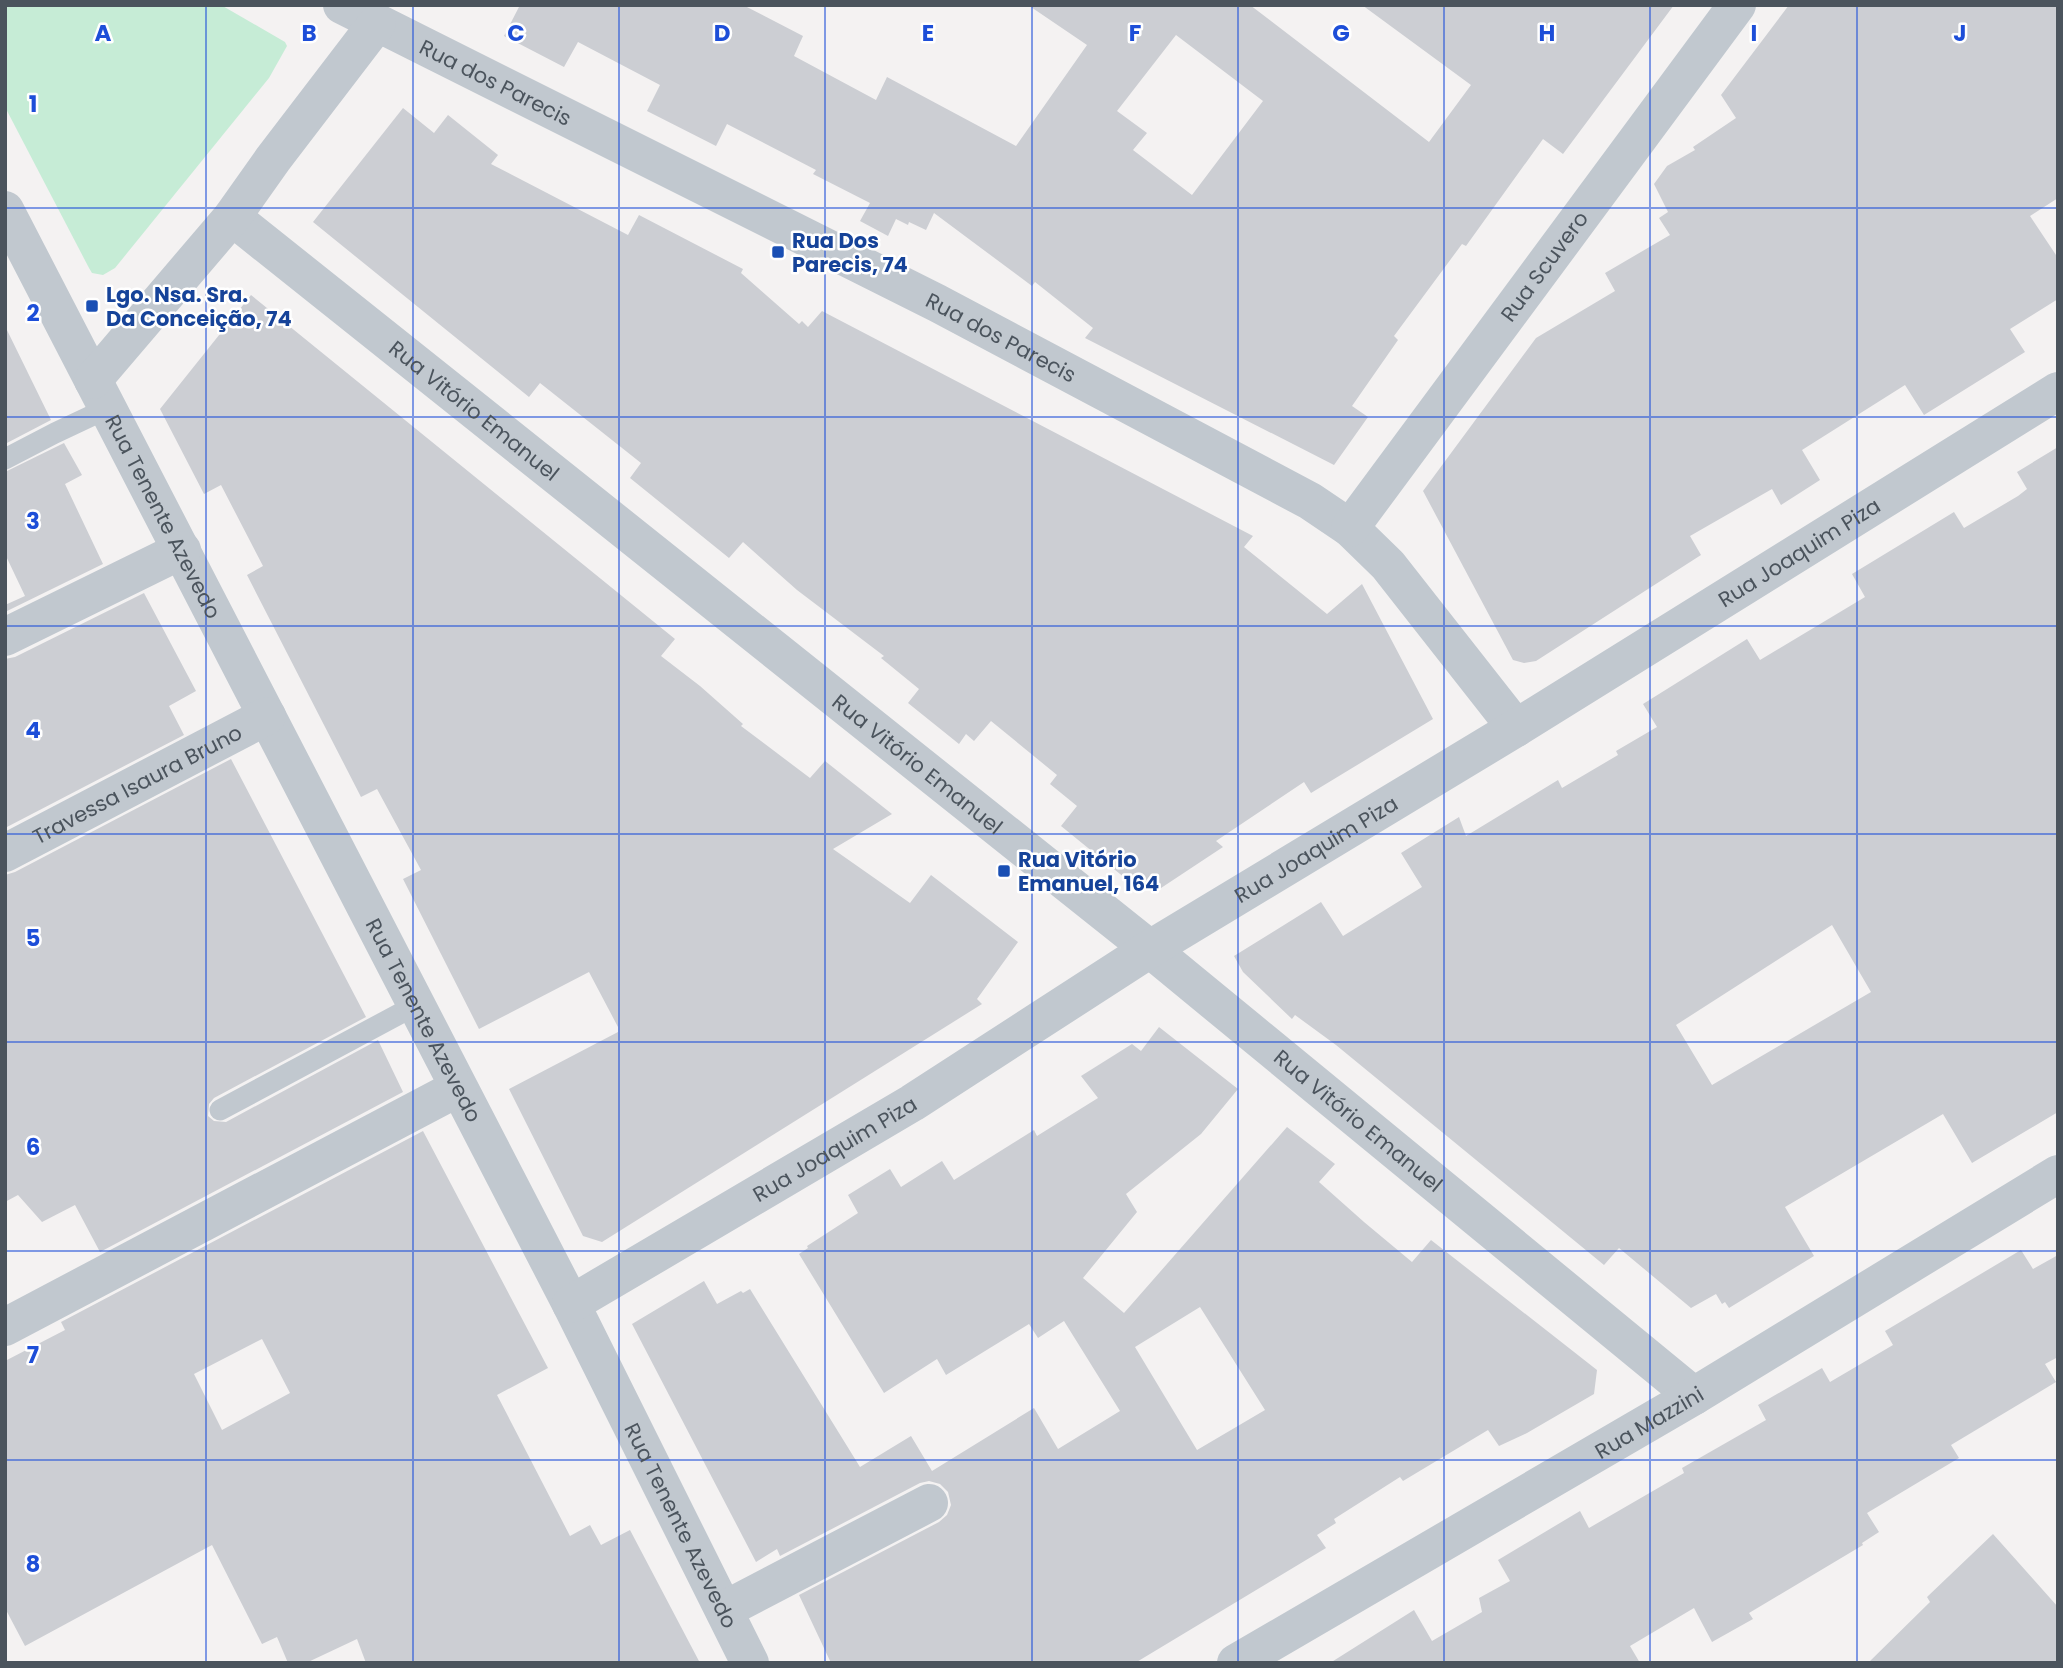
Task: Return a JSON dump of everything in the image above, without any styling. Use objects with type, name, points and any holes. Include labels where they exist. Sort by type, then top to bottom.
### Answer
[{"type":"street","name":"Rua dos Parecis","points":[[342,5],[937,303],[1310,501],[1350,528],[1388,565],[1516,728]]},
{"type":"street","name":"Rua Scuvero","points":[[1350,528],[1737,5]]},
{"type":"street","points":[[100,394],[377,23]]},
{"type":"street","name":"Rua Tenente Azevedo","points":[[5,210],[571,1304],[750,1663]]},
{"type":"street","name":"Rua Vitório Emanuel","points":[[232,217],[1150,948],[1694,1396]]},
{"type":"street","name":"Rua Joaquim Piza","points":[[571,1304],[912,1103],[1150,948],[1516,728],[2058,391]]},
{"type":"street","points":[[5,637],[183,550]]},
{"type":"street","name":"Travessa Isaura Bruno","points":[[5,853],[267,716]]},
{"type":"street","points":[[5,1326],[458,1088]]},
{"type":"street","name":"Rua Mazzini","points":[[1236,1663],[1694,1396],[2058,1174]]},
{"type":"street","points":[[724,1610],[929,1503]]},
{"type":"lane","points":[[5,460],[55,433],[100,394]]},
{"type":"lane","points":[[220,1110],[416,1005]]},
{"type":"green space","points":[[5,5],[221,5],[285,42],[287,46],[269,78],[115,268],[103,275],[92,273],[89,268],[5,107]]},
{"type":"building","points":[[520,5],[743,5],[803,36],[794,56],[876,100],[887,77],[1016,146],[1087,45],[1028,5],[1250,5],[1429,142],[1471,85],[1362,5],[1674,5],[1563,154],[1543,139],[1466,246],[1462,244],[1394,336],[1398,340],[1352,406],[1368,417],[1334,465],[1085,338],[1093,328],[1035,282],[1032,286],[934,213],[926,230],[896,219],[888,236],[860,221],[870,203],[813,174],[816,170],[727,124],[716,146],[647,111],[660,85],[578,42],[564,67],[504,36]],"holes":[[[1176,35],[1263,101],[1192,195],[1133,150],[1147,133],[1117,111]]]},
{"type":"building","points":[[1789,5],[2058,5],[2058,198],[2030,216],[2058,258],[2058,299],[2010,329],[2025,352],[1924,415],[1905,385],[1802,450],[1820,480],[1781,505],[1772,489],[1690,536],[1701,555],[1536,661],[1524,663],[1513,660],[1423,491],[1536,338],[1615,291],[1605,273],[1670,235],[1659,218],[1668,212],[1654,184],[1667,166],[1695,150],[1693,147],[1736,118],[1721,95]]},
{"type":"building","points":[[403,108],[434,133],[448,115],[498,155],[491,164],[628,235],[639,215],[743,269],[741,273],[799,324],[802,321],[808,327],[822,311],[1253,536],[1244,547],[1327,614],[1362,584],[1433,719],[1311,793],[1304,782],[1216,841],[1223,847],[1158,890],[1136,887],[1061,826],[1077,806],[1050,784],[1057,775],[991,721],[974,741],[966,734],[959,744],[908,703],[919,689],[881,658],[884,656],[797,590],[743,542],[729,558],[630,478],[641,463],[540,383],[529,397],[313,222]]},
{"type":"building","points":[[251,295],[675,639],[661,656],[700,686],[743,724],[741,726],[810,778],[825,761],[892,814],[833,849],[910,903],[931,875],[1018,942],[977,999],[982,1004],[602,1242],[583,1236],[509,1089],[618,1032],[618,1027],[589,972],[479,1029],[403,879],[421,870],[377,789],[361,797],[247,575],[263,566],[221,485],[204,494],[160,409]]},
{"type":"building","points":[[5,326],[51,420],[5,444]]},
{"type":"building","points":[[64,443],[82,475],[65,484],[103,564],[5,612],[5,605],[25,596],[5,554],[5,472]]},
{"type":"building","points":[[2058,447],[2058,1112],[1972,1163],[1943,1114],[1785,1207],[1814,1256],[1729,1308],[1725,1302],[1722,1304],[1716,1294],[1691,1308],[1619,1248],[1604,1265],[1336,1045],[1295,1015],[1292,1019],[1243,972],[1234,956],[1321,902],[1343,936],[1422,887],[1401,853],[1459,817],[1466,836],[1558,780],[1562,788],[1618,755],[1616,751],[1657,727],[1643,704],[1747,639],[1760,660],[1865,597],[1852,574],[1954,512],[1964,528],[2018,496],[2027,489],[2017,472]],"holes":[[[1832,925],[1871,992],[1712,1085],[1676,1025]]]},
{"type":"building","points":[[144,593],[196,691],[169,706],[184,735],[5,828],[5,659],[15,657]]},
{"type":"building","points":[[231,759],[366,1017],[214,1098],[209,1104],[208,1116],[214,1121],[226,1122],[378,1040],[403,1092],[100,1252],[75,1205],[42,1222],[18,1195],[5,1202],[5,875]]},
{"type":"building","points":[[1159,1027],[1238,1089],[1201,1134],[1126,1194],[1137,1212],[1083,1278],[1124,1313],[1287,1127],[1335,1164],[1319,1182],[1364,1222],[1412,1262],[1431,1240],[1597,1370],[1594,1394],[1499,1446],[1488,1430],[1403,1481],[1400,1477],[1334,1519],[1336,1523],[1317,1535],[1326,1548],[1135,1663],[831,1663],[799,1595],[939,1522],[947,1515],[951,1505],[948,1492],[940,1484],[929,1481],[920,1483],[780,1556],[777,1549],[756,1562],[632,1324],[704,1281],[717,1304],[750,1289],[860,1467],[911,1436],[932,1471],[1034,1408],[1058,1449],[1120,1411],[1064,1321],[1038,1338],[1029,1324],[946,1375],[937,1359],[884,1393],[799,1254],[858,1213],[848,1195],[890,1169],[901,1187],[942,1161],[954,1180],[1034,1130],[1037,1136],[1098,1098],[1081,1076],[1132,1044],[1141,1051]],"holes":[[[1200,1307],[1265,1410],[1197,1450],[1135,1347]]]},
{"type":"building","points":[[423,1131],[548,1368],[497,1395],[570,1536],[590,1525],[601,1545],[630,1530],[700,1663],[366,1663],[357,1639],[306,1663],[288,1663],[277,1637],[262,1644],[212,1545],[25,1646],[5,1608],[5,1361],[65,1330],[61,1322]],"holes":[[[262,1339],[290,1393],[222,1430],[194,1374]]]},
{"type":"building","points":[[2021,1250],[2033,1269],[2058,1255],[2058,1357],[2045,1364],[2056,1382],[1951,1445],[1959,1458],[1867,1513],[1879,1532],[1862,1543],[1863,1545],[1749,1613],[1753,1619],[1712,1642],[1694,1608],[1630,1646],[1640,1663],[1330,1663],[1414,1610],[1432,1641],[1482,1612],[1479,1598],[1510,1581],[1498,1560],[1580,1511],[1589,1528],[1684,1473],[1682,1468],[1766,1420],[1758,1405],[1822,1368],[1830,1382],[1893,1345],[1885,1331]]},
{"type":"building","points":[[1993,1534],[2058,1607],[2058,1663],[1868,1663],[1930,1602],[1927,1597]]},
{"type":"place","name":"Rua Dos Parecis, 74","points":[[778,252]]},
{"type":"place","name":"Lgo. Nsa. Sra. Da Conceição, 74","points":[[92,306]]},
{"type":"place","name":"Rua Vitório Emanuel, 164","points":[[1004,871]]}]
